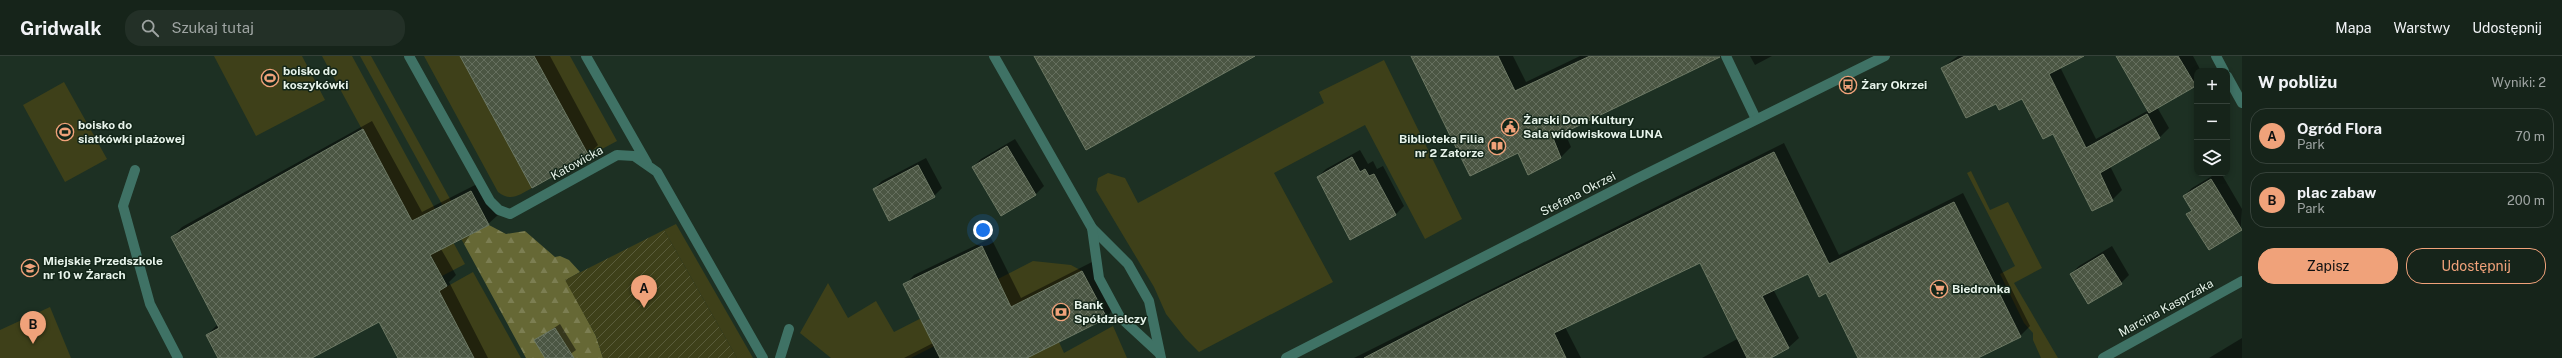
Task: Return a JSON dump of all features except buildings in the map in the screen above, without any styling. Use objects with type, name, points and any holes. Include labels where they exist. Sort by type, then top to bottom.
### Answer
[{"type":"street","name":"Katowicka","points":[[409,56],[490,201],[499,210],[510,214],[617,156],[634,156],[648,165],[664,181],[763,358]]},
{"type":"street","points":[[586,56],[648,165]]},
{"type":"street","points":[[994,56],[1092,228],[1128,264],[1149,301],[1160,355]]},
{"type":"street","points":[[1726,56],[1756,119]]},
{"type":"street","name":"Stefana Okrzei","points":[[1286,358],[1756,119],[1885,56]]},
{"type":"street","points":[[2216,56],[2222,68]]},
{"type":"street","points":[[2230,81],[2242,103]]},
{"type":"street","points":[[135,170],[122,206],[150,304],[178,358]]},
{"type":"street","points":[[1092,228],[1099,278],[1120,318],[1160,355]]},
{"type":"street","name":"Marcina Kasprzaka","points":[[2103,358],[2242,281]]},
{"type":"street","points":[[780,358],[789,329]]},
{"type":"green space","name":"boisko do koszykówki","points":[[214,56],[302,56],[325,100],[256,136]]},
{"type":"green space","points":[[322,56],[352,56],[465,264],[442,276]]},
{"type":"green space","points":[[360,56],[371,56],[470,235],[464,244]]},
{"type":"green space","points":[[424,56],[460,56],[532,188],[519,195],[511,197],[507,197],[498,192]]},
{"type":"green space","points":[[534,56],[570,56],[617,141],[589,156]]},
{"type":"green space","points":[[1384,60],[1462,219],[1425,239],[1365,125],[1274,173],[1333,282],[1199,352],[1185,338],[1166,314],[1154,287],[1096,190],[1098,178],[1108,173],[1125,178],[1138,203],[1324,103],[1319,92]]},
{"type":"green space","name":"boisko do siatkówki plażowej","points":[[64,82],[107,159],[65,182],[23,105]]},
{"type":"green space","points":[[1971,171],[1990,210],[2008,202],[2042,268],[2014,283],[2058,358],[2041,358],[2033,340],[2033,333],[2024,323],[2000,274],[2015,266],[1967,173]]},
{"type":"green space","points":[[676,224],[753,358],[737,358],[664,230]]},
{"type":"green space","points":[[489,225],[506,234],[525,231],[555,257],[560,256],[569,260],[580,272],[566,280],[596,336],[603,358],[526,358],[464,244],[470,235]]},
{"type":"green space","points":[[664,230],[737,358],[603,358],[596,336],[565,280]]},
{"type":"green space","points":[[1033,261],[1071,265],[1082,271],[911,358],[831,358],[800,333],[828,283],[848,318],[876,301],[894,332]]},
{"type":"green space","points":[[473,272],[521,358],[474,358],[439,291]]},
{"type":"green space","points":[[50,307],[71,358],[0,358],[0,330]]},
{"type":"green space","points":[[1113,326],[1127,358],[1027,358],[1059,342],[1064,353]]},
{"type":"place","name":"boisko do koszykówki","points":[[270,78]]},
{"type":"place","name":"Żary Okrzei","points":[[1848,85]]},
{"type":"place","name":"Żarski Dom Kultury Sala widowiskowa LUNA","points":[[1510,127]]},
{"type":"place","name":"boisko do siatkówki plażowej","points":[[65,132]]},
{"type":"place","name":"Biblioteka Filia nr 2 Zatorze","points":[[1497,146]]},
{"type":"place","name":"Miejskie Przedszkole nr 10 w Żarach","points":[[30,268]]},
{"type":"place","name":"Biedronka","points":[[1939,289]]},
{"type":"place","name":"Ogród Flora","points":[[644,308]]},
{"type":"place","name":"Bank Spółdzielczy","points":[[1061,312]]},
{"type":"place","name":"plac zabaw","points":[[33,344]]}]
